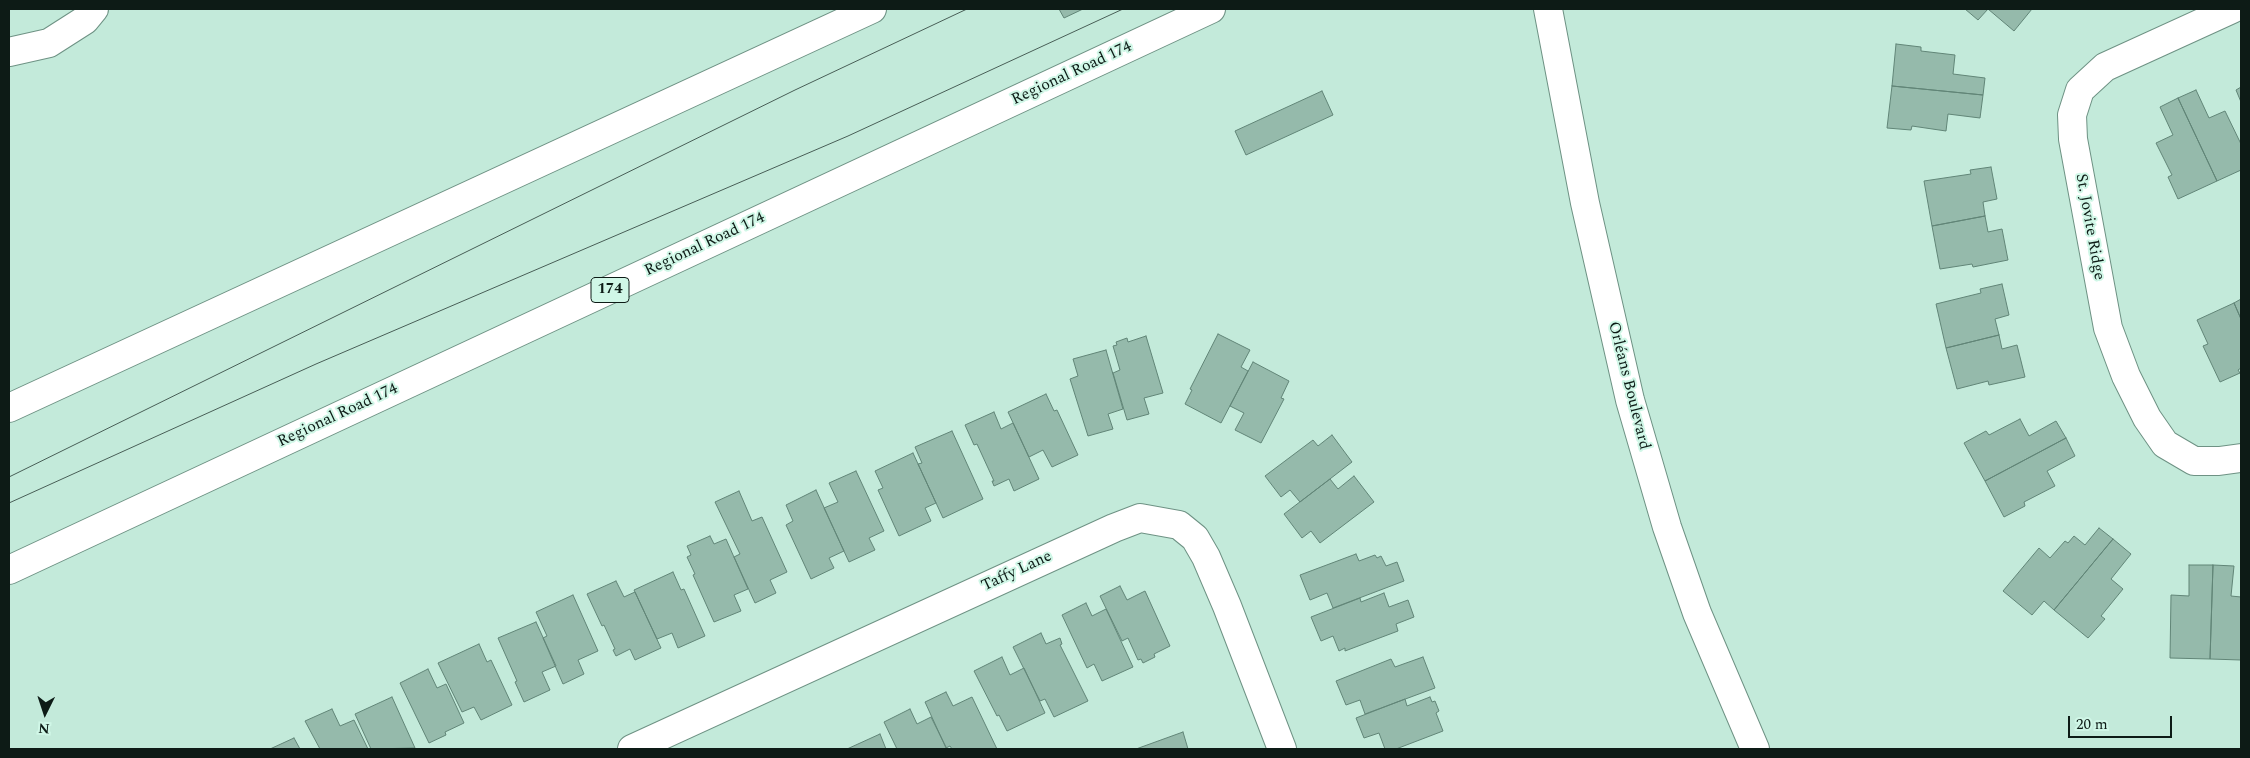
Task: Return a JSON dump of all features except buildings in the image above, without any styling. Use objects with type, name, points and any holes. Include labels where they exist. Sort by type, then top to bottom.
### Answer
[{"type":"main road","points":[[9,52],[50,43],[85,20],[94,9]]},
{"type":"main road","points":[[9,408],[872,9]]},
{"type":"main road","name":"Regional Road 174","points":[[9,570],[1211,9]]},
{"type":"main road","name":"Orléans Boulevard","points":[[1548,9],[1585,203],[1630,400],[1667,527],[1697,613],[1755,749]]},
{"type":"main road","name":"St. Jovite Ridge","points":[[2232,9],[2105,67],[2080,90],[2072,115],[2073,140],[2108,328],[2126,376],[2147,418],[2166,444],[2194,461],[2219,461],[2241,458]]},
{"type":"main road","name":"Taffy Lane","points":[[632,749],[1114,528],[1140,518],[1179,524],[1195,538],[1206,557],[1224,598],[1282,749]]},
{"type":"tram line","points":[[9,477],[795,90],[967,9]]},
{"type":"tram line","points":[[9,503],[316,364],[848,136],[1123,9]]}]
